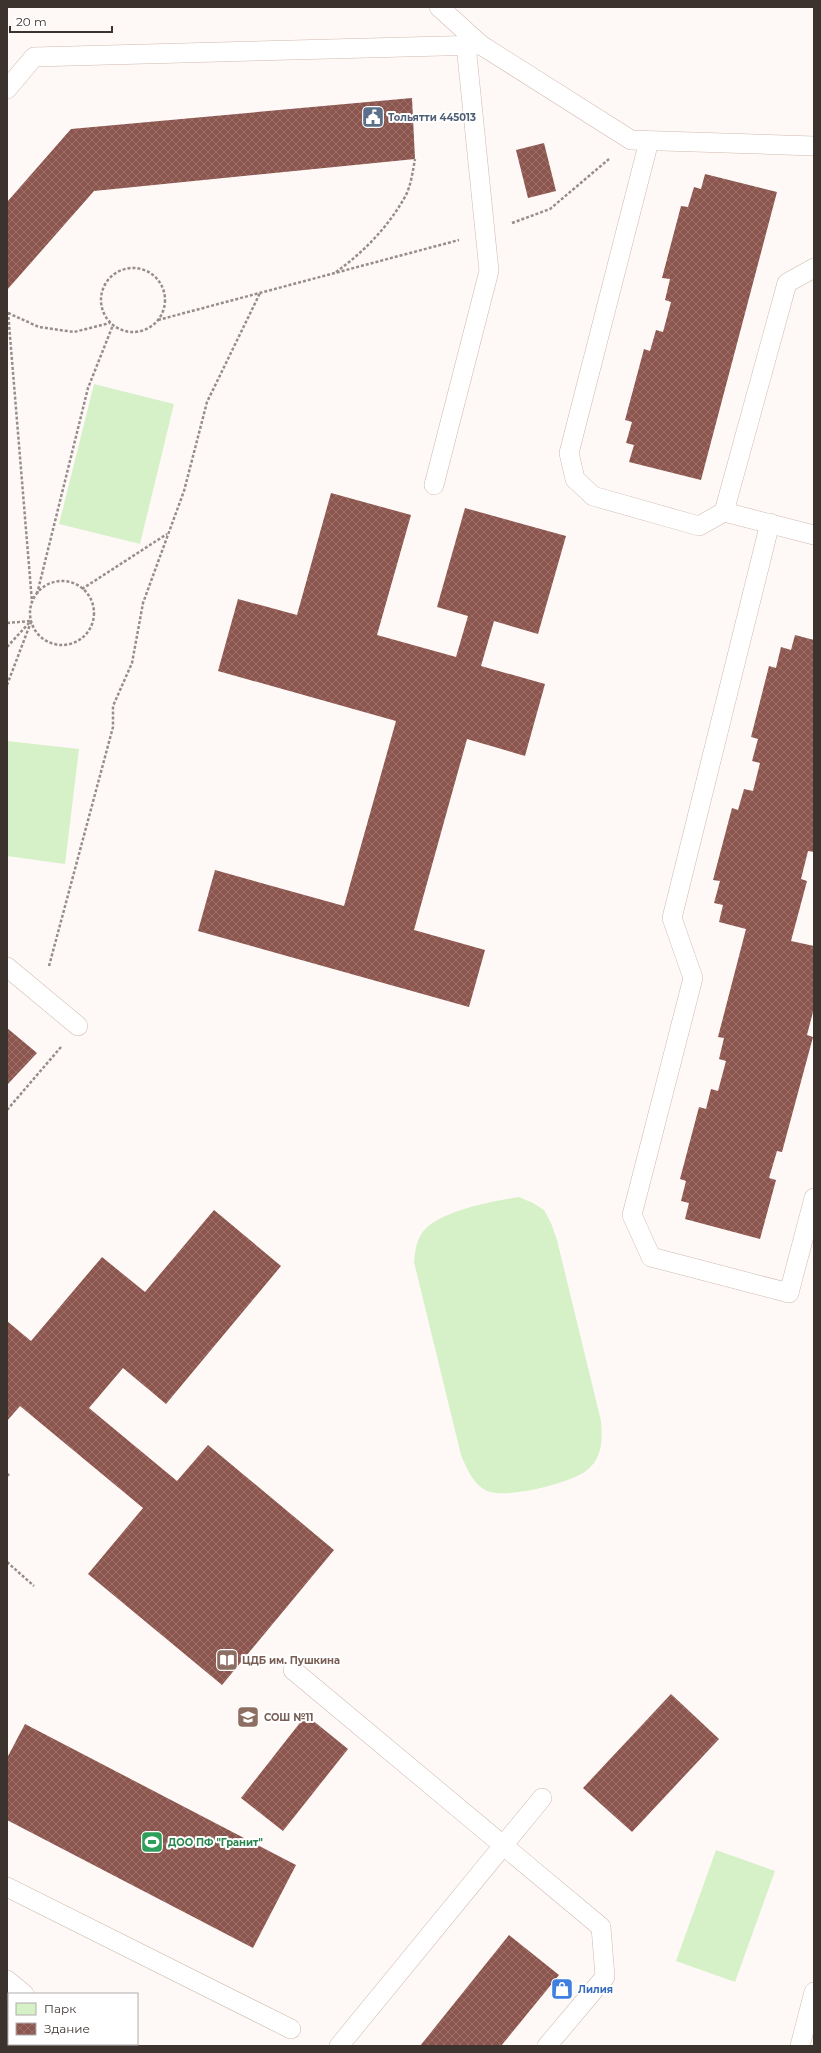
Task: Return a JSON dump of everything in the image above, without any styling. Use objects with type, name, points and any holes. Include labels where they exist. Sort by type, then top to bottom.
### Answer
[{"type":"lane","points":[[439,7],[473,45],[640,140],[814,146]]},
{"type":"lane","points":[[7,88],[34,57],[473,45]]},
{"type":"lane","points":[[434,485],[489,271],[485,233],[473,45]]},
{"type":"lane","points":[[640,140],[569,453],[575,479],[594,496],[699,526],[724,512],[814,535]]},
{"type":"lane","points":[[724,512],[787,283],[814,268]]},
{"type":"lane","points":[[770,523],[672,918],[693,978],[632,1215],[651,1257],[789,1293],[814,1198]]},
{"type":"lane","points":[[7,967],[78,1026]]},
{"type":"lane","points":[[293,1670],[601,1927],[605,1977],[547,2046]]},
{"type":"lane","points":[[339,2046],[542,1798]]},
{"type":"lane","points":[[7,1887],[291,2029]]},
{"type":"lane","points":[[7,1980],[23,1993]]},
{"type":"lane","points":[[800,2046],[814,1992]]},
{"type":"path","points":[[158,320],[485,233],[550,209],[640,140]]},
{"type":"path","points":[[334,274],[369,245],[387,222],[406,194],[415,159]]},
{"type":"path","points":[[131,267],[142,269],[151,273],[159,281],[164,290],[166,300],[163,311],[158,320],[150,327],[140,332],[129,332],[112,324],[104,315],[101,304],[101,294],[105,284],[111,276],[120,270],[131,267]]},
{"type":"path","points":[[41,995],[113,727],[113,706],[132,664],[143,603],[184,491],[208,402],[260,293]]},
{"type":"path","points":[[32,602],[44,587],[52,583],[62,581],[72,583],[82,589],[89,597],[93,612],[90,628],[84,637],[74,643],[63,646],[53,644],[43,639],[35,632],[31,621],[30,612],[32,602],[8,312],[39,327],[74,332],[112,324]]},
{"type":"path","points":[[37,594],[88,388],[112,324]]},
{"type":"path","points":[[82,589],[168,533]]},
{"type":"path","points":[[7,623],[31,621]]},
{"type":"path","points":[[7,647],[31,621]]},
{"type":"path","points":[[7,685],[31,621]]},
{"type":"path","points":[[7,1110],[78,1026]]},
{"type":"path","points":[[7,1476],[10,1473]]},
{"type":"path","points":[[7,1562],[34,1586]]},
{"type":"green space","points":[[94,384],[174,404],[140,544],[59,524]]},
{"type":"green space","points":[[7,741],[79,749],[65,864],[7,856]]},
{"type":"green space","points":[[519,1197],[544,1210],[551,1223],[557,1240],[601,1421],[602,1432],[597,1458],[594,1463],[584,1472],[563,1482],[549,1486],[520,1492],[494,1493],[480,1487],[473,1479],[461,1455],[414,1262],[418,1240],[429,1225],[452,1213],[466,1208]]},
{"type":"green space","points":[[716,1850],[775,1871],[735,1982],[676,1961]]},
{"type":"building","points":[[412,98],[415,159],[94,191],[7,290],[7,202],[71,129]]},
{"type":"building","points":[[544,143],[556,191],[528,198],[516,150]]},
{"type":"building","points":[[705,174],[777,192],[701,480],[629,462],[634,445],[626,443],[632,422],[625,420],[644,349],[650,351],[656,330],[663,332],[671,302],[665,300],[670,279],[662,278],[681,206],[688,207],[694,187],[701,189]]},
{"type":"building","points":[[331,493],[411,515],[377,635],[456,657],[468,616],[437,607],[465,508],[566,536],[538,634],[494,621],[481,666],[545,684],[525,756],[467,739],[414,930],[485,950],[469,1007],[198,931],[215,870],[344,906],[396,721],[218,671],[238,599],[297,615]]},
{"type":"building","points":[[795,635],[814,640],[814,852],[808,851],[801,879],[807,881],[791,941],[814,946],[814,1008],[807,1035],[813,1037],[782,1152],[777,1151],[769,1178],[776,1180],[760,1239],[685,1219],[689,1203],[681,1201],[686,1181],[680,1179],[699,1107],[706,1109],[711,1089],[718,1091],[726,1061],[719,1059],[724,1038],[718,1037],[746,929],[719,922],[723,905],[714,903],[720,881],[713,880],[732,808],[738,810],[744,789],[753,791],[760,763],[752,761],[758,739],[751,737],[769,666],[776,668],[781,647],[791,650]]},
{"type":"building","points":[[7,1028],[37,1053],[7,1085]]},
{"type":"building","points":[[214,1210],[281,1266],[166,1404],[123,1368],[89,1408],[177,1481],[208,1445],[334,1550],[222,1685],[88,1574],[143,1508],[20,1406],[7,1421],[7,1321],[31,1341],[102,1257],[145,1292]]},
{"type":"building","points":[[671,1694],[719,1739],[632,1832],[583,1788]]},
{"type":"building","points":[[306,1715],[348,1749],[283,1831],[241,1798]]},
{"type":"building","name":"ДОО ПФ \"Гранит\"","points":[[25,1724],[296,1865],[253,1948],[7,1820],[7,1758]]},
{"type":"building","points":[[509,1935],[559,1975],[501,2046],[420,2046]]},
{"type":"place","name":"Тольятти 445013","points":[[373,117]]},
{"type":"place","name":"ЦДБ им. Пушкина","points":[[227,1660]]},
{"type":"place","name":"СОШ №11","points":[[248,1717]]},
{"type":"place","name":"ДОО ПФ \"Гранит\"","points":[[152,1842]]},
{"type":"place","name":"Лилия","points":[[562,1989]]}]
